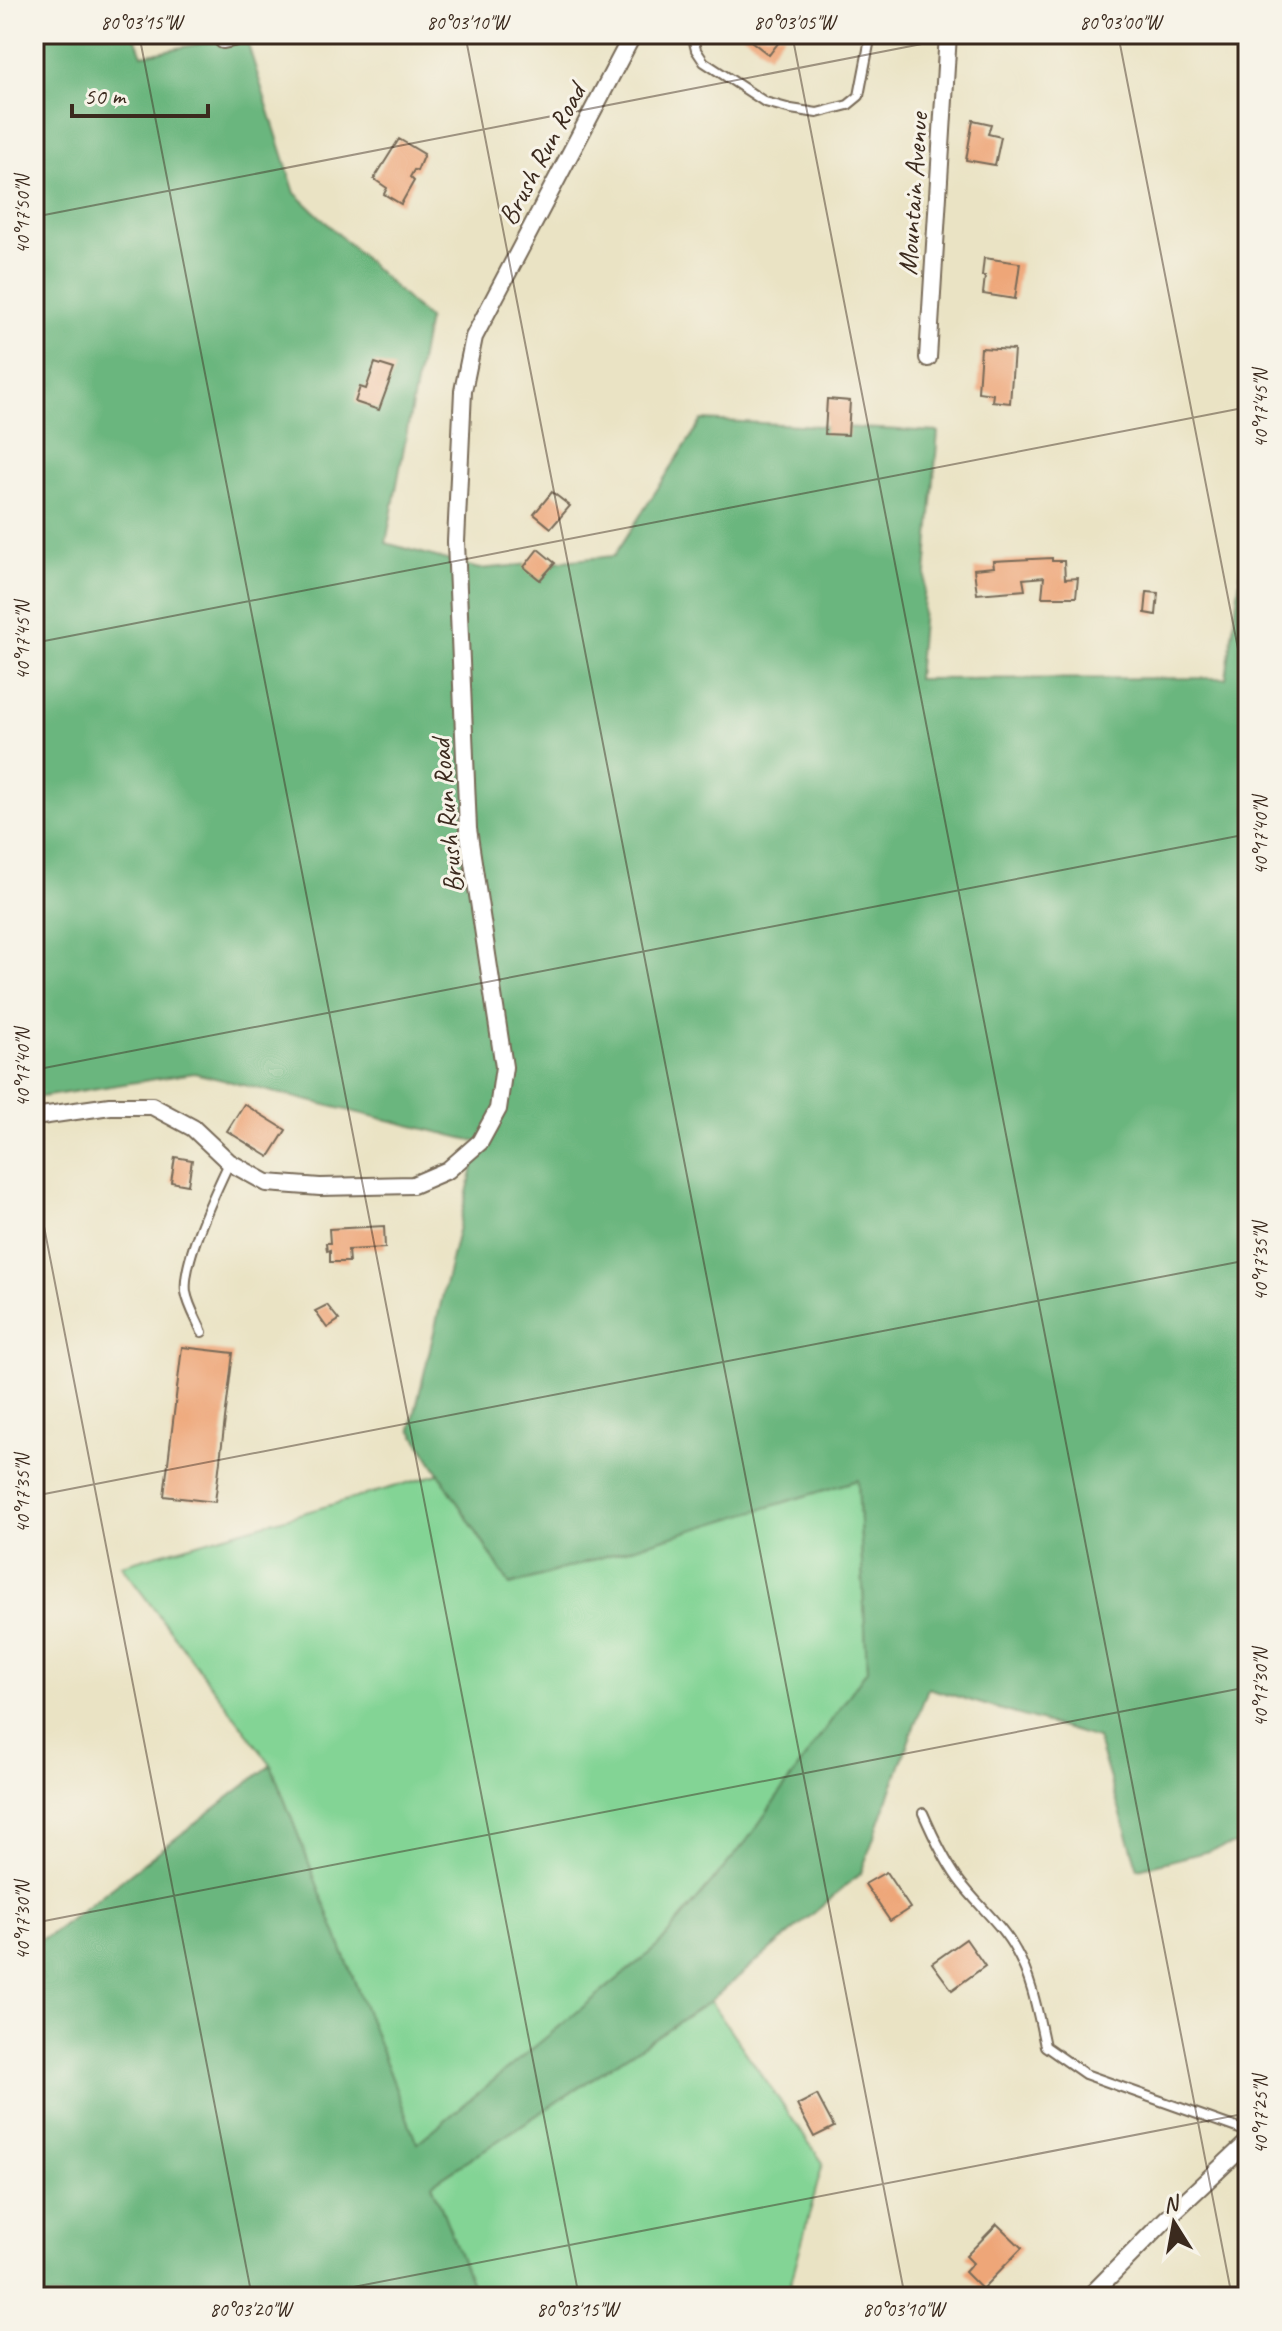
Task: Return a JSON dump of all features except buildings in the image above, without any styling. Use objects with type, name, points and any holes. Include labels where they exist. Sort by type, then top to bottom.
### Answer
[{"type":"street","points":[[223,40],[252,34]]},
{"type":"street","name":"Brush Run Road","points":[[34,1117],[110,1106],[152,1106],[193,1128],[229,1162],[267,1183],[320,1187],[413,1185],[448,1170],[480,1142],[498,1109],[504,1067],[468,813],[456,542],[463,391],[474,337],[633,34]]},
{"type":"street","name":"Mountain Avenue","points":[[928,358],[948,34]]},
{"type":"street","points":[[1089,2297],[1248,2142]]},
{"type":"lane","points":[[692,34],[696,50],[704,62],[765,102],[817,113],[848,105],[859,96],[871,34]]},
{"type":"lane","points":[[202,1332],[186,1295],[185,1276],[207,1212],[229,1162]]},
{"type":"lane","points":[[923,1813],[939,1851],[959,1880],[996,1921],[1016,1951],[1029,1982],[1045,2046],[1085,2074],[1248,2132]]},
{"type":"green space","points":[[34,34],[134,34],[142,55],[245,35],[295,193],[428,319],[386,543],[479,569],[614,556],[702,420],[938,432],[917,679],[1226,678],[1248,523],[1248,1841],[1138,1869],[1097,1738],[928,1688],[861,1873],[710,2001],[432,2184],[476,2297],[34,2297],[34,1941],[50,1935],[271,1765],[417,2143],[658,1946],[746,1842],[867,1670],[858,1480],[510,1585],[411,1429],[479,1142],[194,1073],[34,1098]]},
{"type":"green space","points":[[439,1474],[510,1585],[858,1479],[867,1670],[746,1842],[658,1946],[417,2144],[271,1765],[121,1565]]},
{"type":"green space","points":[[710,2001],[823,2163],[787,2297],[476,2297],[432,2184]]}]
